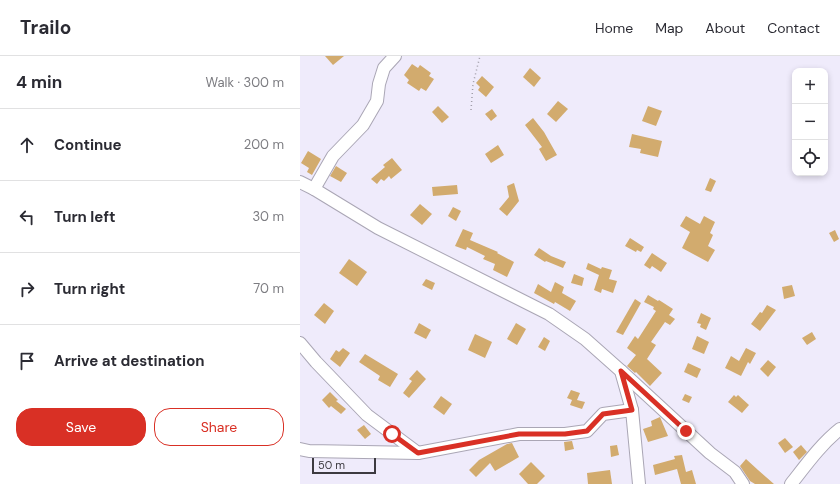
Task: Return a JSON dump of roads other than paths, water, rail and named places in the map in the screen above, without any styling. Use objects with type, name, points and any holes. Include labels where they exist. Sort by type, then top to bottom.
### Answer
[{"type":"street","points":[[314,189],[333,156],[363,125],[376,101],[384,68],[395,56]]},
{"type":"street","points":[[300,182],[378,228],[549,314],[585,339],[744,484]]},
{"type":"street","points":[[300,343],[316,362],[367,415],[418,453]]},
{"type":"street","points":[[621,371],[632,410],[639,484]]},
{"type":"street","points":[[300,449],[309,451],[418,453],[519,434],[565,434],[587,431],[603,414],[632,410]]},
{"type":"street","points":[[791,484],[822,446],[840,429]]}]
